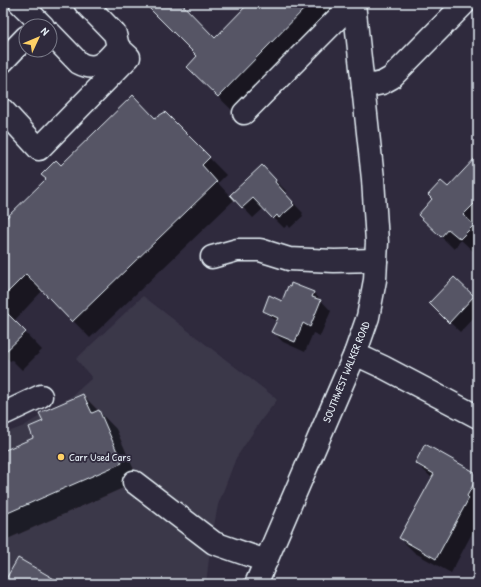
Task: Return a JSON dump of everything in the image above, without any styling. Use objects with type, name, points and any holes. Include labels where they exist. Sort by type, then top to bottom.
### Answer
[{"type":"main road","points":[[20,3],[31,18]]},
{"type":"main road","points":[[3,110],[40,149],[129,57],[118,47],[115,34],[85,3]]},
{"type":"main road","points":[[244,113],[353,3]]},
{"type":"main road","name":"SOUTHWEST WALKER ROAD","points":[[256,584],[355,354],[368,317],[375,280],[377,242],[373,179],[353,3]]},
{"type":"main road","points":[[363,87],[382,83],[390,78],[465,3]]},
{"type":"main road","points":[[58,46],[79,64],[86,67],[104,64],[118,47]]},
{"type":"main road","points":[[3,61],[18,48]]},
{"type":"main road","points":[[212,257],[237,250],[260,250],[289,259],[334,261],[376,260]]},
{"type":"main road","points":[[355,354],[383,366],[478,417]]},
{"type":"main road","points":[[3,414],[41,396]]},
{"type":"main road","points":[[134,482],[214,543],[266,561]]},
{"type":"shaded area","points":[[143,296],[277,400],[262,419],[236,458],[218,505],[211,542],[206,584],[3,584],[3,434],[24,426],[73,395],[92,378],[76,359]]},
{"type":"building","points":[[144,3],[181,3],[215,38],[249,3],[310,3],[218,97],[187,67],[197,56]]},
{"type":"building","points":[[133,95],[155,118],[165,112],[210,157],[202,165],[217,182],[72,322],[26,274],[3,297],[3,221],[46,179],[41,175],[56,160],[61,165]]},
{"type":"building","points":[[478,155],[478,200],[463,215],[474,225],[460,239],[448,229],[441,237],[418,215],[432,199],[428,195],[441,181],[448,187]]},
{"type":"building","points":[[262,165],[276,180],[275,182],[294,205],[279,218],[277,215],[273,219],[253,198],[242,208],[230,195]]},
{"type":"building","points":[[454,277],[474,296],[449,323],[429,303]]},
{"type":"building","points":[[291,283],[314,292],[312,297],[321,300],[310,327],[303,323],[295,342],[271,332],[278,318],[263,311],[269,295],[282,301],[288,286],[290,287]]},
{"type":"building","points":[[3,309],[26,332],[3,354]]},
{"type":"building","name":"Carr Used Cars","points":[[83,394],[92,413],[99,410],[122,463],[3,515],[3,451],[33,438],[29,427],[43,421],[39,413]]},
{"type":"building","points":[[425,444],[478,474],[467,496],[469,498],[436,559],[399,538],[434,474],[415,463]]},
{"type":"building","points":[[18,558],[63,584],[3,584]]},
{"type":"place","name":"Carr Used Cars","points":[[61,457]]}]
